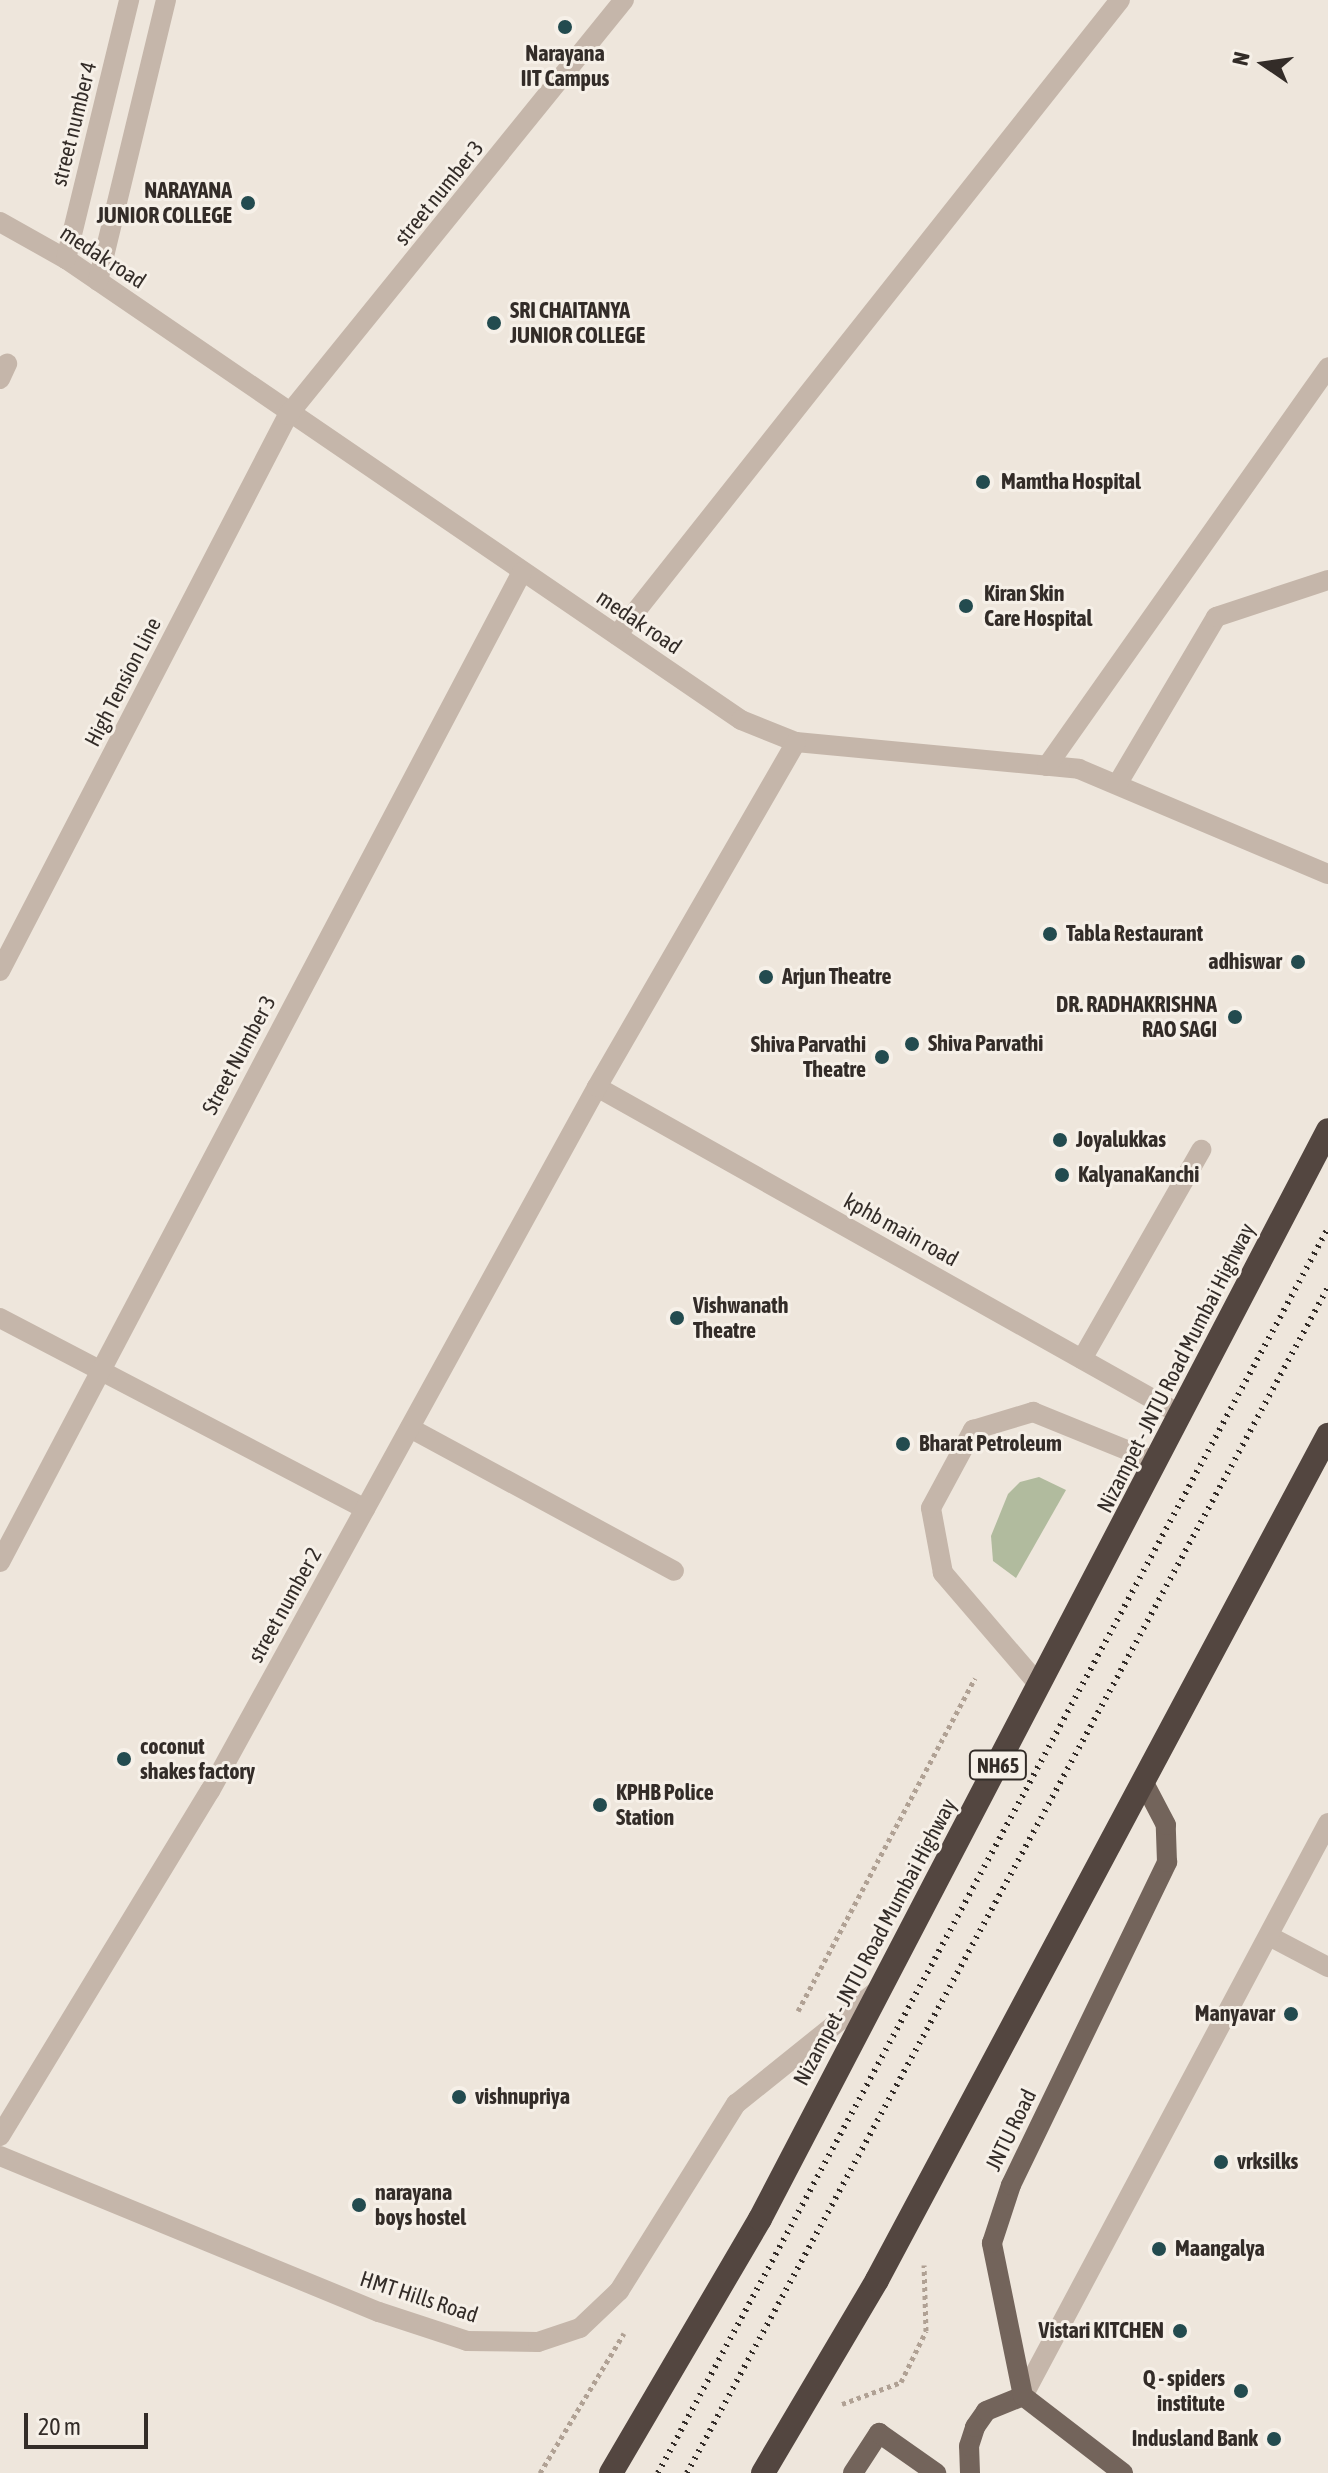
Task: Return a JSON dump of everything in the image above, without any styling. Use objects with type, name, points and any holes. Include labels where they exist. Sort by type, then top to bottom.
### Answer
[{"type":"highway","name":"Nizampet - JNTU Road Mumbai Highway","points":[[611,2473],[760,2219],[1328,1130]]},
{"type":"highway","points":[[763,2473],[877,2280],[1328,1435]]},
{"type":"main road","name":"JNTU Road","points":[[1023,2396],[992,2243],[1011,2185],[1167,1862],[1166,1825],[1144,1783]]},
{"type":"main road","points":[[970,2473],[969,2446],[975,2427],[986,2411],[1023,2396],[1123,2473]]},
{"type":"main road","points":[[853,2473],[879,2433],[936,2473]]},
{"type":"street","name":"street number 4","points":[[66,259],[129,0]]},
{"type":"street","points":[[98,281],[166,0]]},
{"type":"street","name":"street number 3","points":[[288,415],[624,0]]},
{"type":"street","points":[[617,635],[1120,0]]},
{"type":"street","name":"medak road","points":[[0,222],[66,259],[288,415],[741,720],[796,742],[1079,769],[1328,874]]},
{"type":"street","points":[[1047,766],[1328,367]]},
{"type":"street","name":"High Tension Line","points":[[0,971],[288,415]]},
{"type":"street","name":"Street Number 3","points":[[0,1562],[522,572]]},
{"type":"street","points":[[1118,783],[1216,617],[1328,580]]},
{"type":"street","name":"street number 2","points":[[0,2136],[210,1791],[597,1087],[796,742]]},
{"type":"street","name":"kphb main road","points":[[597,1087],[1181,1415]]},
{"type":"street","points":[[1082,1359],[1201,1150]]},
{"type":"street","points":[[0,1318],[365,1509]]},
{"type":"street","points":[[1039,1685],[943,1573],[931,1508],[973,1430],[1033,1412],[1156,1462]]},
{"type":"street","points":[[410,1428],[674,1571]]},
{"type":"street","points":[[1023,2396],[1328,1823]]},
{"type":"street","points":[[1269,1936],[1328,1967]]},
{"type":"street","name":"HMT Hills Road","points":[[0,2156],[379,2312],[467,2341],[538,2342],[580,2328],[619,2291],[736,2104],[881,1987]]},
{"type":"path","points":[[841,2405],[901,2382],[926,2331],[923,2258]]},
{"type":"green space","points":[[1039,1477],[1066,1490],[1016,1578],[993,1561],[991,1536],[1008,1494],[1020,1482]]},
{"type":"railway","points":[[658,2473],[1328,1228]]},
{"type":"railway","points":[[687,2473],[1328,1287]]},
{"type":"place","name":"Narayana IIT Campus","points":[[565,27]]},
{"type":"place","name":"NARAYANA JUNIOR COLLEGE","points":[[248,203]]},
{"type":"place","name":"SRI CHAITANYA JUNIOR COLLEGE","points":[[494,323]]},
{"type":"place","name":"Mamtha Hospital","points":[[983,482]]},
{"type":"place","name":"Kiran Skin Care Hospital","points":[[966,606]]},
{"type":"place","name":"Tabla Restaurant","points":[[1050,934]]},
{"type":"place","name":"adhiswar","points":[[1298,962]]},
{"type":"place","name":"Arjun Theatre","points":[[766,977]]},
{"type":"place","name":"DR. RADHAKRISHNA RAO SAGI","points":[[1235,1017]]},
{"type":"place","name":"Shiva Parvathi","points":[[912,1044]]},
{"type":"place","name":"Shiva Parvathi Theatre","points":[[882,1057]]},
{"type":"place","name":"Joyalukkas","points":[[1060,1140]]},
{"type":"place","name":"KalyanaKanchi","points":[[1062,1175]]},
{"type":"place","name":"Vishwanath Theatre","points":[[677,1318]]},
{"type":"place","name":"Bharat Petroleum","points":[[903,1444]]},
{"type":"place","name":"coconut shakes factory","points":[[124,1759]]},
{"type":"place","name":"KPHB Police Station","points":[[600,1805]]},
{"type":"place","name":"Manyavar","points":[[1291,2014]]},
{"type":"place","name":"vishnupriya","points":[[459,2097]]},
{"type":"place","name":"vrksilks","points":[[1221,2162]]},
{"type":"place","name":"narayana boys hostel","points":[[359,2205]]},
{"type":"place","name":"Maangalya","points":[[1159,2249]]},
{"type":"place","name":"Vistari KITCHEN","points":[[1180,2331]]},
{"type":"place","name":"Q - spiders institute","points":[[1241,2391]]},
{"type":"place","name":"Indusland Bank","points":[[1274,2439]]}]
